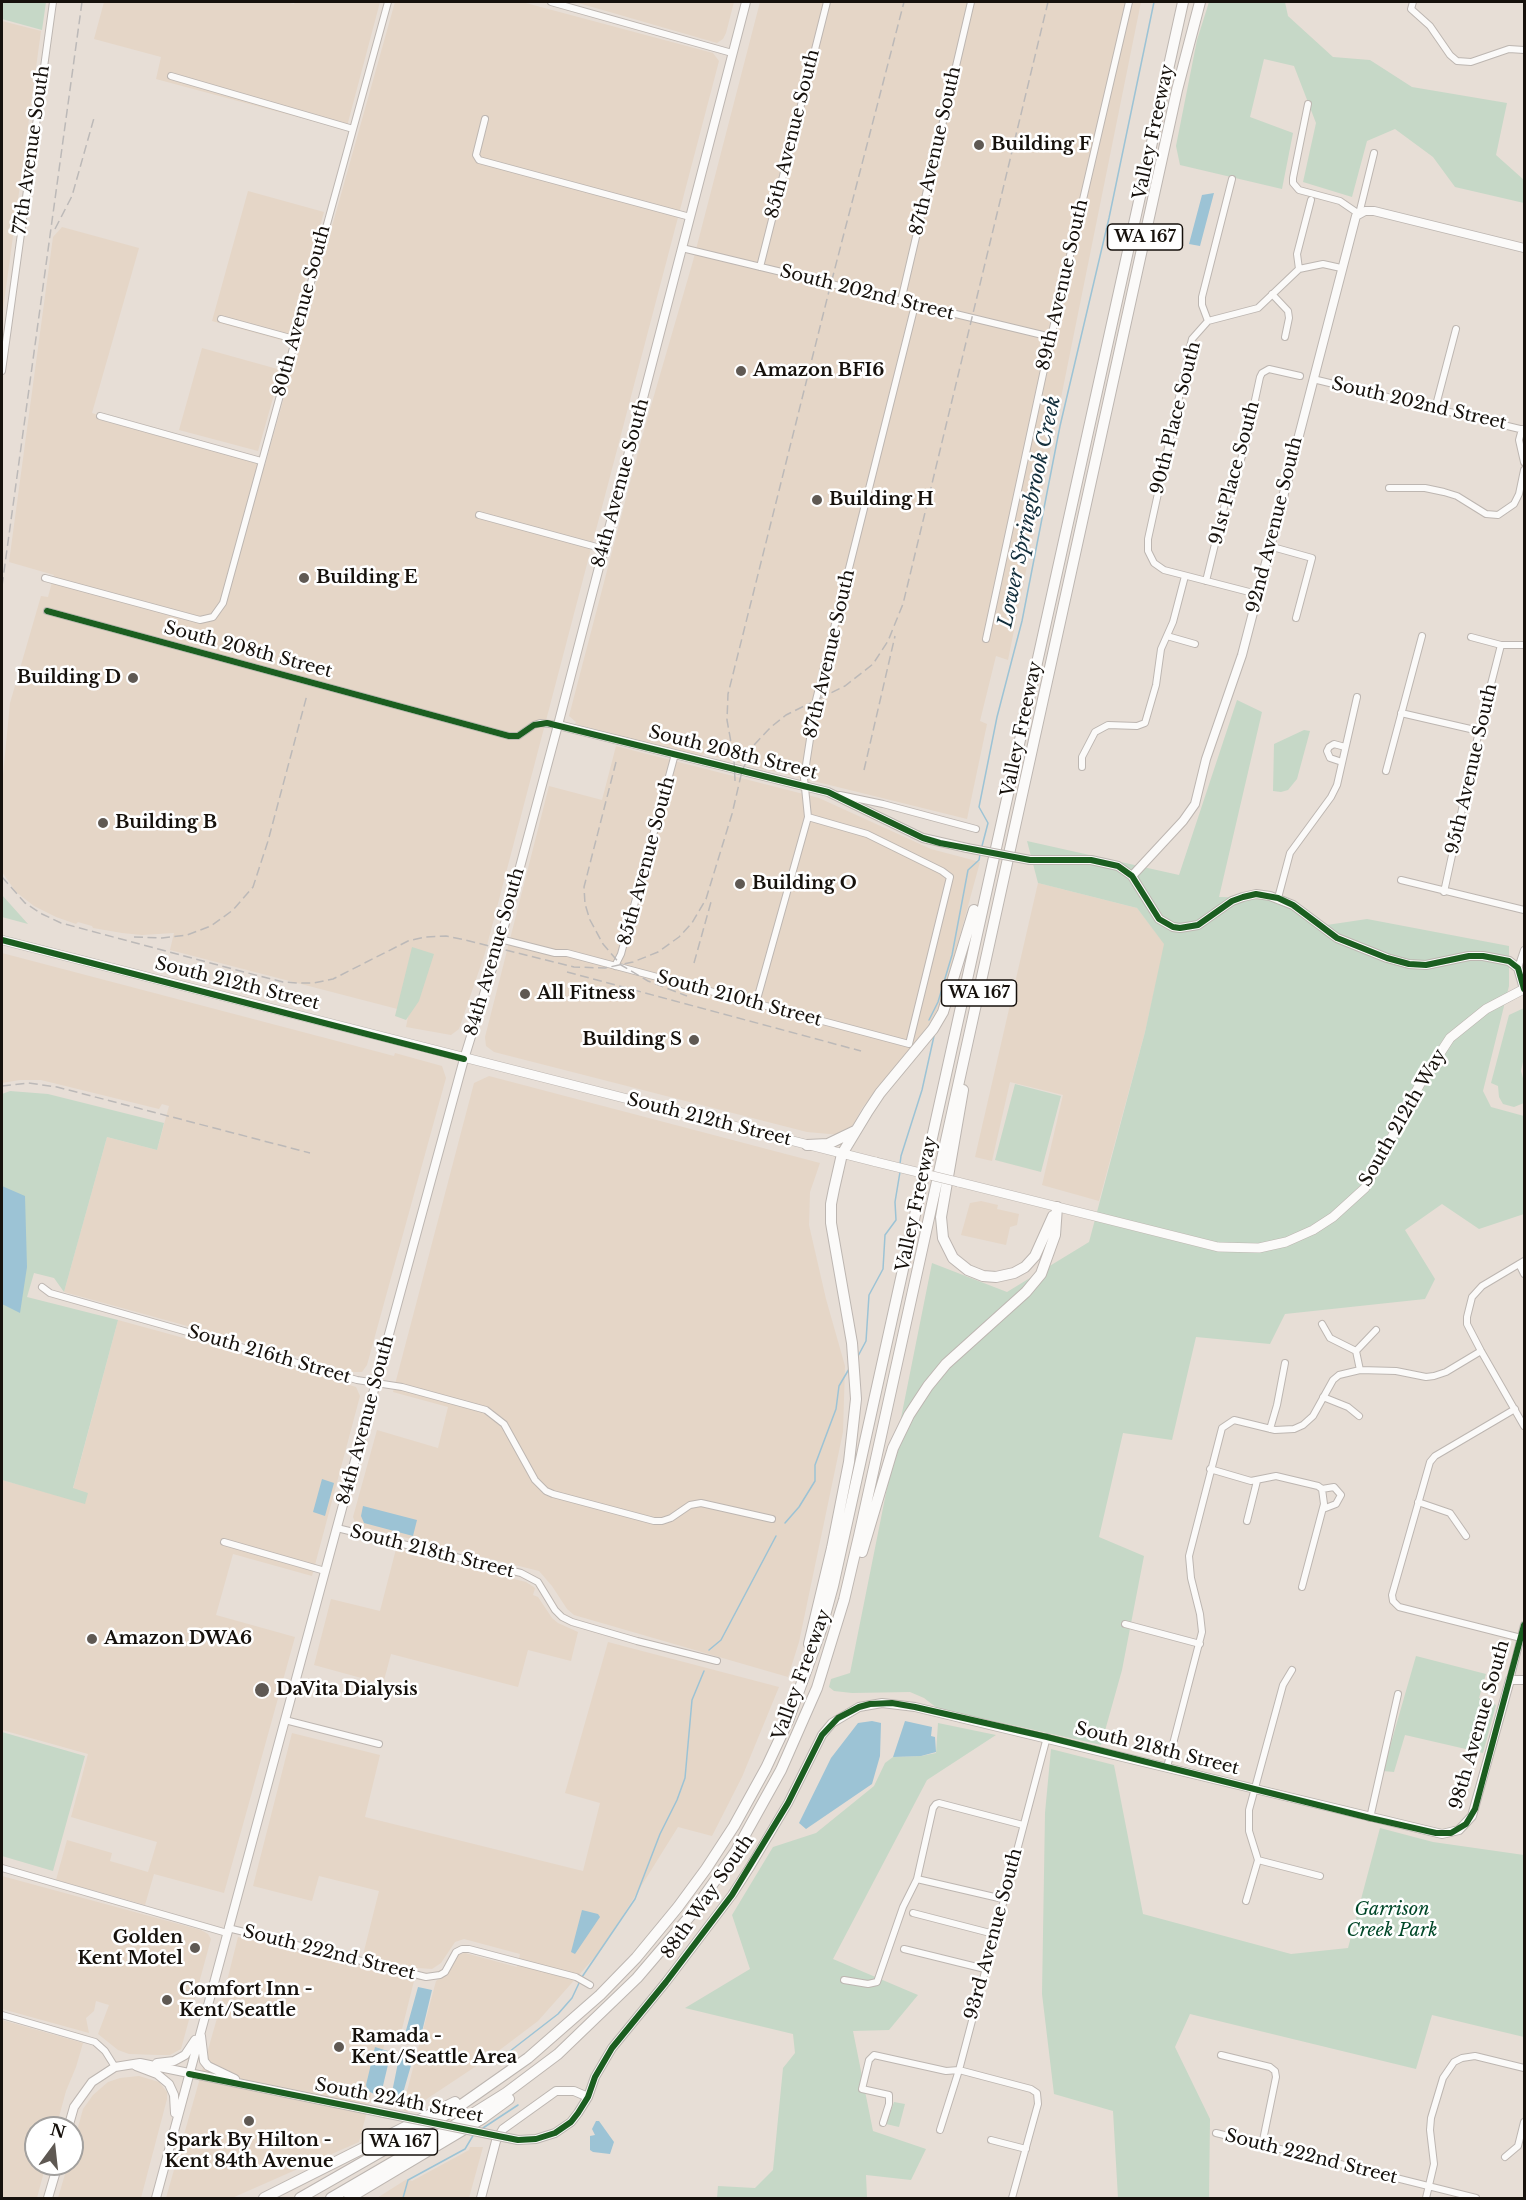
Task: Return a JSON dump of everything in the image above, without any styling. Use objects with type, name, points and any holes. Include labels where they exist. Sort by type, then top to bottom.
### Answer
[{"type":"highway","name":"Valley Freeway","points":[[300,2199],[423,2129],[496,2081],[566,2027],[600,1995],[636,1958],[678,1907],[734,1826],[766,1768],[788,1721],[833,1586],[988,873],[1183,2]]},
{"type":"highway","points":[[1177,90],[1182,55],[1195,2]]},
{"type":"highway","name":"Valley Freeway","points":[[331,2199],[471,2116],[558,2054],[598,2017],[665,1947],[714,1884],[736,1851],[781,1770],[801,1728],[820,1678],[844,1600],[966,1056],[1177,90],[1200,2]]},
{"type":"highway","points":[[801,1685],[849,1462],[855,1414],[856,1380],[852,1343],[831,1223],[831,1204],[842,1154],[880,1093],[912,1048],[933,1029],[947,1001],[988,873]]},
{"type":"highway","points":[[966,1056],[962,1106],[941,1217],[943,1238],[949,1253],[960,1265],[978,1274],[996,1277],[1014,1273],[1029,1264],[1038,1252],[1057,1208]]},
{"type":"highway","points":[[807,1145],[828,1144],[858,1130]]},
{"type":"highway","points":[[844,1600],[859,1562],[893,1448],[909,1415],[946,1364],[1026,1292],[1041,1274],[1055,1235],[1057,1208]]},
{"type":"highway","points":[[349,2199],[483,2118],[534,2080],[558,2054]]},
{"type":"highway","points":[[264,2199],[496,2081]]},
{"type":"main road","name":"South 212th Street","points":[[2,940],[464,1059],[1178,1238],[1228,1248],[1259,1248],[1313,1230]]},
{"type":"main road","name":"South 212th Way","points":[[1313,1230],[1343,1210],[1365,1188],[1420,1084],[1450,1038],[1486,1009],[1524,989]]},
{"type":"street","name":"77th Avenue South","points":[[2,371],[53,2]]},
{"type":"street","name":"80th Avenue South","points":[[45,578],[200,620],[213,617],[223,603],[388,2]]},
{"type":"street","points":[[551,2],[732,53]]},
{"type":"street","name":"84th Avenue South","points":[[156,2199],[464,1059],[500,939],[558,725],[746,2]]},
{"type":"street","name":"85th Avenue South","points":[[760,267],[827,2]]},
{"type":"street","name":"87th Avenue South","points":[[902,301],[971,2]]},
{"type":"street","name":"89th Avenue South","points":[[986,639],[1051,337],[1128,2]]},
{"type":"street","points":[[1413,2],[1411,9],[1430,26],[1450,55],[1457,61],[1471,62],[1509,49],[1524,50]]},
{"type":"street","points":[[171,76],[353,129]]},
{"type":"street","points":[[1308,104],[1293,178],[1293,183],[1299,190],[1340,201],[1359,214],[1374,211],[1524,248]]},
{"type":"street","points":[[485,119],[476,155],[479,160],[690,217]]},
{"type":"street","name":"92nd Avenue South","points":[[1132,876],[1183,821],[1195,804],[1206,759],[1242,656],[1353,221],[1359,214],[1374,153]]},
{"type":"street","name":"90th Place South","points":[[1185,576],[1164,570],[1154,563],[1149,557],[1148,539],[1190,346],[1192,339],[1208,321],[1202,305],[1202,297],[1233,179]]},
{"type":"street","points":[[1299,269],[1297,254],[1311,200]]},
{"type":"street","name":"South 202nd Street","points":[[682,248],[1051,337]]},
{"type":"street","points":[[1208,321],[1258,308],[1299,269],[1323,264],[1341,268]]},
{"type":"street","points":[[1272,294],[1287,311],[1289,318],[1285,337]]},
{"type":"street","name":"87th Avenue South","points":[[756,1004],[808,817],[804,778],[816,700],[915,304]]},
{"type":"street","points":[[221,319],[294,339]]},
{"type":"street","points":[[1435,409],[1456,329]]},
{"type":"street","name":"91st Place South","points":[[1206,581],[1226,499],[1244,451],[1260,377],[1269,369],[1300,376]]},
{"type":"street","name":"South 202nd Street","points":[[1312,379],[1523,429]]},
{"type":"street","points":[[100,416],[261,461]]},
{"type":"street","points":[[1523,429],[1520,440],[1524,462]]},
{"type":"street","points":[[1389,488],[1425,488],[1444,492],[1457,496],[1489,515],[1503,512],[1514,504],[1519,494],[1524,470]]},
{"type":"street","points":[[479,515],[604,549]]},
{"type":"street","points":[[1269,546],[1312,558],[1296,618]]},
{"type":"street","points":[[1082,767],[1082,757],[1095,732],[1108,725],[1140,725],[1146,720],[1156,685],[1160,654],[1177,609],[1185,576],[1257,594]]},
{"type":"street","name":"South 208th Street","points":[[47,611],[509,736],[518,735],[540,723],[558,725],[828,792],[923,838],[1030,860],[1104,862],[1118,866],[1132,876]]},
{"type":"street","points":[[1167,636],[1196,644]]},
{"type":"street","points":[[1386,771],[1422,636]]},
{"type":"street","points":[[1471,637],[1501,645],[1524,645]]},
{"type":"street","name":"95th Avenue South","points":[[1444,892],[1479,732],[1501,645]]},
{"type":"street","points":[[1278,897],[1288,857],[1335,790],[1357,697]]},
{"type":"street","points":[[1401,713],[1479,732]]},
{"type":"street","points":[[1342,762],[1330,758],[1327,751],[1334,744],[1346,747]]},
{"type":"street","name":"85th Avenue South","points":[[615,966],[621,954],[675,754]]},
{"type":"street","points":[[828,792],[976,829]]},
{"type":"street","points":[[808,817],[867,834],[942,871],[950,878],[912,1048]]},
{"type":"street","points":[[1132,876],[1159,919],[1166,924],[1180,928],[1198,925],[1232,901],[1256,894],[1278,897],[1293,905],[1336,938],[1409,964],[1426,965],[1455,958],[1483,956],[1509,961],[1518,968]]},
{"type":"street","points":[[1401,880],[1524,910]]},
{"type":"street","name":"South 210th Street","points":[[500,939],[555,953],[567,953],[912,1048]]},
{"type":"street","points":[[1524,950],[1518,968],[1524,989]]},
{"type":"street","points":[[1524,1274],[1522,1263],[1482,1286],[1472,1297],[1468,1307],[1467,1324],[1524,1426]]},
{"type":"street","name":"South 216th Street","points":[[42,1287],[50,1293],[357,1380],[402,1387],[486,1410],[504,1424],[535,1480],[546,1491],[553,1494],[654,1521],[671,1518],[690,1505],[701,1503],[771,1519]]},
{"type":"street","points":[[1322,1324],[1330,1338],[1356,1351]]},
{"type":"street","points":[[1356,1351],[1376,1330]]},
{"type":"street","points":[[1356,1351],[1360,1370]]},
{"type":"street","points":[[1167,1767],[1202,1632],[1189,1556],[1220,1432],[1225,1424],[1234,1420],[1285,1431],[1303,1425],[1313,1416],[1333,1380],[1339,1375],[1360,1370],[1396,1371],[1426,1377],[1434,1376],[1446,1372],[1481,1351]]},
{"type":"street","points":[[1270,1429],[1285,1363]]},
{"type":"street","points":[[1323,1397],[1348,1407],[1359,1416]]},
{"type":"street","points":[[1515,1409],[1435,1456],[1427,1468],[1392,1595],[1396,1604],[1404,1609],[1521,1638]]},
{"type":"street","points":[[1210,1469],[1257,1481],[1276,1476],[1322,1489],[1334,1487],[1341,1495],[1336,1504],[1323,1507]]},
{"type":"street","points":[[1247,1521],[1257,1481]]},
{"type":"street","points":[[1302,1587],[1323,1507],[1322,1489]]},
{"type":"street","points":[[1418,1502],[1450,1513],[1466,1536]]},
{"type":"street","name":"South 218th Street","points":[[337,1528],[521,1573],[538,1582],[555,1610],[572,1622],[717,1661]]},
{"type":"street","points":[[224,1542],[325,1571]]},
{"type":"street","points":[[1125,1624],[1200,1644]]},
{"type":"street","name":"98th Avenue South","points":[[1459,1830],[1466,1824],[1475,1809],[1524,1624]]},
{"type":"street","points":[[1246,1901],[1258,1860],[1248,1822],[1254,1790],[1283,1685],[1293,1670]]},
{"type":"street","points":[[1510,1680],[1524,1680]]},
{"type":"street","points":[[1507,1690],[1524,1686]]},
{"type":"street","points":[[1370,1818],[1398,1694]]},
{"type":"street","name":"South 218th Street","points":[[848,1713],[870,1704],[904,1705],[1047,1737],[1370,1818],[1442,1834],[1459,1830]]},
{"type":"street","name":"88th Way South","points":[[588,2097],[595,2077],[612,2048],[732,1895],[788,1803],[822,1735],[832,1723],[848,1713]]},
{"type":"street","points":[[285,1720],[379,1744]]},
{"type":"street","name":"93rd Avenue South","points":[[940,2130],[959,2070],[1047,1737]]},
{"type":"street","points":[[844,1980],[868,1984],[877,1982],[903,1907],[917,1879],[933,1808],[939,1803],[1023,1826]]},
{"type":"street","points":[[1258,1860],[1320,1876]]},
{"type":"street","name":"South 222nd Street","points":[[2,1868],[228,1930],[426,1977],[445,1972],[456,1952],[462,1949],[576,1977],[590,1985]]},
{"type":"street","points":[[917,1879],[1003,1899]]},
{"type":"street","points":[[913,1913],[994,1934]]},
{"type":"street","points":[[904,1949],[985,1969]]},
{"type":"street","points":[[2,2015],[95,2042],[105,2051],[115,2067],[98,2077],[83,2093],[71,2116]]},
{"type":"street","points":[[145,2064],[165,2062],[185,2055],[200,2032]]},
{"type":"street","points":[[200,2032],[204,2061],[208,2066],[252,2087]]},
{"type":"street","points":[[884,2123],[889,2095],[862,2088],[869,2060],[874,2055],[946,2071],[959,2070],[1028,2088],[1036,2093],[1038,2104],[1012,2199]]},
{"type":"street","points":[[1221,2055],[1270,2067],[1275,2071],[1276,2077],[1262,2145]]},
{"type":"street","points":[[1426,2199],[1434,2164],[1430,2130],[1443,2078],[1454,2062],[1475,2056],[1524,2068]]},
{"type":"street","points":[[130,2064],[157,2074],[169,2084],[174,2095],[175,2126]]},
{"type":"street","name":"South 224th Street","points":[[115,2067],[145,2064],[518,2140],[536,2139],[555,2133],[571,2122],[588,2097]]},
{"type":"street","points":[[481,2199],[496,2141],[503,2129],[556,2091],[574,2091],[588,2097]]},
{"type":"street","points":[[1505,2157],[1518,2146],[1524,2122]]},
{"type":"street","name":"South 222nd Street","points":[[1216,2133],[1476,2199]]},
{"type":"street","points":[[991,2140],[1026,2149]]},
{"type":"street","points":[[48,2199],[55,2176]]},
{"type":"shaded area","points":[[104,2],[286,2],[294,4],[295,2],[380,2],[346,130],[156,79],[161,57],[94,39]]},
{"type":"shaded area","points":[[395,2],[522,2],[713,53],[719,61],[485,953],[459,1029],[451,1035],[406,1027],[409,1012],[170,950],[174,933],[142,935],[122,933],[93,928],[78,922],[76,924],[56,917],[34,906],[16,892],[2,872],[2,785],[10,703],[41,596],[48,597],[54,575],[9,562],[53,237],[62,227],[139,248],[92,413],[98,415],[97,419],[265,465]]},
{"type":"shaded area","points":[[575,2],[734,2],[726,33],[717,43]]},
{"type":"shaded area","points":[[760,2],[1141,2],[1008,660],[996,656],[980,721],[987,724],[967,819],[704,754],[702,758],[575,724],[576,722],[569,716],[642,437],[693,261]]},
{"type":"shaded area","points":[[2,21],[41,31],[2,317]]},
{"type":"shaded area","points":[[248,191],[324,212],[288,342],[212,321]]},
{"type":"shaded area","points":[[202,348],[281,370],[258,451],[179,430]]},
{"type":"shaded area","points":[[616,746],[819,798],[931,849],[980,862],[942,1001],[926,1029],[862,1108],[851,1129],[840,1135],[807,1132],[494,1052],[486,1046],[485,1037],[549,786],[602,800]]},
{"type":"shaded area","points":[[1038,883],[1137,908],[1165,944],[1145,1032],[1099,1201],[1042,1185],[1063,1095],[1010,1082],[992,1161],[975,1157]]},
{"type":"shaded area","points":[[2,953],[394,1056],[395,1053],[442,1066],[446,1078],[367,1365],[362,1372],[354,1372],[64,1292],[107,1137],[157,1150],[169,1106],[162,1104],[159,1109],[41,1080],[2,1083]]},
{"type":"shaded area","points":[[489,1076],[820,1163],[810,1192],[809,1225],[826,1299],[845,1366],[843,1432],[799,1642],[788,1677],[574,1615],[539,1571],[359,1526],[355,1522],[353,1517],[377,1430],[438,1448],[448,1407],[393,1392],[474,1083]]},
{"type":"shaded area","points":[[981,1201],[998,1205],[997,1209],[1019,1214],[1017,1225],[1010,1227],[1006,1245],[961,1235],[970,1203]]},
{"type":"shaded area","points":[[118,1320],[356,1387],[360,1396],[312,1576],[233,1554],[216,1615],[295,1637],[224,1893],[154,1874],[145,1905],[56,1880],[67,1840],[112,1853],[110,1861],[148,1872],[157,1842],[71,1817],[88,1754],[2,1730],[2,1480],[85,1503],[73,1489]]},
{"type":"shaded area","points":[[396,1549],[526,1582],[535,1588],[533,1595],[538,1597],[552,1618],[578,1632],[571,1661],[528,1650],[518,1687],[391,1654],[383,1684],[314,1665],[331,1599],[380,1611]]},
{"type":"shaded area","points":[[608,1642],[779,1687],[742,1777],[712,1836],[678,1827],[602,1949],[538,2021],[493,2055],[407,2112],[402,2110],[436,1981],[451,1969],[459,1954],[465,1953],[517,1967],[520,1954],[464,1939],[455,1942],[441,1963],[432,1969],[418,1968],[363,1955],[379,1891],[319,1876],[312,1901],[253,1886],[292,1733],[380,1755],[365,1817],[583,1871],[600,1803],[565,1793]]},
{"type":"shaded area","points":[[2,1876],[201,1930],[208,1934],[211,1939],[181,2049],[170,2055],[129,2054],[118,2050],[98,2034],[109,2005],[96,2001],[94,2011],[86,2018],[89,2033],[2,2009]]},
{"type":"shaded area","points":[[238,1937],[414,1981],[399,2041],[386,2038],[359,2142],[232,2198],[166,2198],[223,1997]]},
{"type":"shaded area","points":[[2,2020],[83,2043],[59,2116],[24,2116],[24,2176],[43,2176],[37,2198],[2,2198]]},
{"type":"shaded area","points":[[139,2076],[159,2082],[167,2092],[141,2198],[58,2198],[64,2176],[84,2176],[84,2116],[81,2116],[83,2109],[93,2095],[108,2082]]},
{"type":"shaded area","points":[[470,2147],[483,2147],[469,2198],[377,2198],[407,2179],[412,2181],[469,2150]]},
{"type":"green space","points":[[2,2],[46,2],[42,30],[2,19]]},
{"type":"green space","points":[[1209,2],[1285,2],[1288,16],[1333,57],[1370,60],[1412,87],[1507,103],[1496,155],[1524,180],[1524,203],[1455,187],[1433,157],[1395,129],[1367,141],[1352,197],[1303,182],[1316,123],[1294,66],[1264,59],[1250,117],[1293,133],[1282,189],[1180,165],[1176,146],[1197,40]]},
{"type":"green space","points":[[1237,700],[1262,712],[1219,897],[1278,898],[1320,926],[1367,919],[1509,946],[1509,986],[1483,1091],[1491,1107],[1524,1116],[1524,1214],[1479,1229],[1442,1204],[1405,1230],[1435,1279],[1425,1299],[1285,1314],[1270,1344],[1196,1337],[1172,1440],[1123,1433],[1099,1537],[1144,1556],[1122,1670],[1101,1745],[937,1708],[924,1698],[910,1692],[834,1691],[829,1687],[831,1679],[850,1673],[932,1263],[1007,1292],[1089,1242],[1145,1032],[1164,944],[1137,908],[1038,883],[1027,841],[1179,875]]},
{"type":"green space","points":[[1304,730],[1310,731],[1297,779],[1288,790],[1273,791],[1274,744]]},
{"type":"green space","points":[[2,895],[28,924],[2,917]]},
{"type":"green space","points":[[412,947],[434,954],[419,1001],[406,1020],[395,1016]]},
{"type":"green space","points":[[1524,1008],[1524,1057],[1521,1071],[1524,1082],[1524,1103],[1514,1107],[1503,1104],[1499,1097],[1498,1086],[1491,1083],[1509,1015]]},
{"type":"green space","points":[[1015,1084],[1061,1096],[1041,1172],[995,1160]]},
{"type":"green space","points":[[10,1091],[48,1094],[164,1123],[157,1150],[107,1137],[64,1292],[54,1278],[34,1273],[27,1297],[118,1320],[73,1488],[88,1493],[85,1504],[2,1480],[2,1094]]},
{"type":"green space","points":[[1416,1656],[1486,1674],[1479,1698],[1496,1705],[1483,1753],[1405,1735],[1394,1772],[1383,1771]]},
{"type":"green space","points":[[938,1723],[996,1735],[927,1780],[833,1959],[918,1995],[889,2030],[853,2031],[873,2131],[926,2149],[911,2180],[866,2175],[867,2198],[717,2198],[718,2186],[755,2188],[773,2170],[783,2068],[795,2053],[793,2034],[685,2008],[750,1969],[732,1915],[773,1847],[816,1833],[874,1786],[885,1763],[893,1757],[936,1753]]},
{"type":"green space","points":[[2,1732],[85,1756],[53,1871],[2,1856]]},
{"type":"green space","name":"Garrison Creek Park","points":[[1051,1749],[1114,1765],[1143,1914],[1291,1954],[1348,1948],[1380,1828],[1433,1842],[1524,1855],[1524,2037],[1432,2015],[1416,2069],[1190,2014],[1175,2047],[1210,2119],[1209,2198],[1118,2198],[1113,2111],[1054,2094],[1042,1994],[1045,1813]]},
{"type":"green space","points":[[894,2102],[905,2104],[899,2127],[886,2124]]},
{"type":"water","points":[[1214,193],[1200,246],[1189,244],[1202,195]]},
{"type":"water","points":[[2,1186],[25,1196],[27,1267],[20,1313],[2,1304]]},
{"type":"water","points":[[322,1479],[334,1483],[325,1516],[313,1512]]},
{"type":"water","points":[[363,1506],[417,1520],[413,1536],[364,1523],[361,1516]]},
{"type":"water","points":[[872,1721],[881,1723],[880,1756],[872,1784],[806,1829],[799,1823],[831,1758],[858,1723]]},
{"type":"water","points":[[905,1721],[932,1727],[931,1736],[935,1737],[936,1752],[921,1756],[893,1757]]},
{"type":"water","points":[[582,1910],[598,1914],[600,1917],[575,1954],[571,1952]]},
{"type":"water","points":[[418,1987],[432,1990],[420,2040],[412,2041],[405,2034]]},
{"type":"water","points":[[375,2047],[391,2052],[382,2090],[374,2094],[368,2091],[366,2085]]},
{"type":"water","points":[[400,2053],[414,2055],[401,2100],[397,2102],[391,2097]]},
{"type":"water","points":[[596,2121],[599,2121],[614,2142],[610,2154],[590,2150],[590,2136],[595,2135],[592,2129]]},
{"type":"waterway","name":"Lower Springbrook Creek","points":[[982,846],[988,823],[979,807],[997,717],[1022,621],[1060,426],[1109,218],[1154,2]]},
{"type":"waterway","name":"Lower Springbrook Creek","points":[[929,1020],[938,1002],[952,955],[968,870],[979,860],[980,854]]},
{"type":"waterway","name":"Lower Springbrook Creek","points":[[900,1164],[922,1090],[934,1036]]},
{"type":"waterway","name":"Lower Springbrook Creek","points":[[857,1358],[866,1341],[869,1295],[883,1269],[885,1235],[896,1220],[895,1202],[900,1172]]},
{"type":"waterway","name":"Lower Springbrook Creek","points":[[785,1523],[799,1507],[815,1481],[815,1465],[836,1409],[839,1386],[849,1369]]},
{"type":"waterway","name":"Lower Springbrook Creek","points":[[709,1650],[721,1640],[776,1536]]},
{"type":"waterway","name":"Lower Springbrook Creek","points":[[582,1977],[635,1899],[660,1834],[677,1800],[685,1778],[692,1700],[704,1671]]},
{"type":"waterway","name":"Lower Springbrook Creek","points":[[497,2062],[498,2058],[558,2014],[572,1998],[580,1981]]},
{"type":"waterway","points":[[483,2128],[518,2105]]},
{"type":"waterway","points":[[403,2198],[408,2180],[465,2149],[474,2134]]},
{"type":"railway","points":[[2,586],[82,2]]},
{"type":"railway","points":[[735,781],[734,759],[727,720],[728,694],[904,2]]},
{"type":"railway","points":[[2,877],[25,903],[61,923],[283,982],[314,983],[333,979],[408,941],[425,937],[446,936],[574,967],[605,968],[633,962],[658,952],[679,937],[692,923],[706,899],[732,814],[742,771],[754,745],[786,715],[845,686],[873,664],[888,641],[903,604],[1048,2]]},
{"type":"railway","points":[[55,229],[72,196],[94,118]]},
{"type":"railway","points":[[864,770],[895,636]]},
{"type":"railway","points":[[134,937],[162,938],[187,935],[211,926],[233,910],[253,887],[268,841],[307,695]]},
{"type":"railway","points":[[616,762],[584,887],[585,904],[590,920],[603,944],[621,965],[648,981],[687,996]]},
{"type":"railway","points":[[694,963],[711,902]]},
{"type":"railway","points":[[567,972],[861,1051]]},
{"type":"railway","points":[[2,1086],[28,1083],[57,1087],[310,1153]]},
{"type":"cycle path","points":[[47,611],[509,736],[518,736],[534,725],[547,723],[828,792],[923,838],[940,843],[1030,860],[1091,860],[1118,866],[1132,876],[1159,919],[1173,927],[1198,925],[1232,901],[1243,897],[1256,894],[1278,898],[1293,905],[1337,938],[1387,958],[1409,964],[1426,965],[1469,956],[1509,961],[1518,968],[1524,989]]},
{"type":"cycle path","points":[[2,940],[464,1059]]},
{"type":"cycle path","points":[[189,2074],[518,2140],[536,2139],[555,2133],[571,2122],[578,2113],[612,2048],[732,1895],[788,1803],[822,1735],[838,1718],[870,1704],[892,1703],[915,1707],[1047,1737],[1370,1818],[1436,1833],[1451,1833],[1466,1824],[1475,1809],[1524,1625]]},
{"type":"place","name":"Building F","points":[[979,145]]},
{"type":"place","name":"Amazon BFI6","points":[[741,371]]},
{"type":"place","name":"Building H","points":[[817,500]]},
{"type":"place","name":"Building E","points":[[304,578]]},
{"type":"place","name":"Building D","points":[[133,678]]},
{"type":"place","name":"Building B","points":[[103,823]]},
{"type":"place","name":"Building O","points":[[740,884]]},
{"type":"place","name":"All Fitness","points":[[525,994]]},
{"type":"place","name":"Building S","points":[[694,1040]]},
{"type":"place","name":"Amazon DWA6","points":[[92,1639]]},
{"type":"place","name":"DaVita Dialysis","points":[[262,1690]]},
{"type":"place","name":"Golden Kent Motel","points":[[195,1948]]},
{"type":"place","name":"Comfort Inn - Kent/Seattle","points":[[167,2000]]},
{"type":"place","name":"Ramada - Kent/Seattle Area","points":[[339,2047]]},
{"type":"place","name":"Spark By Hilton - Kent 84th Avenue","points":[[249,2121]]}]
